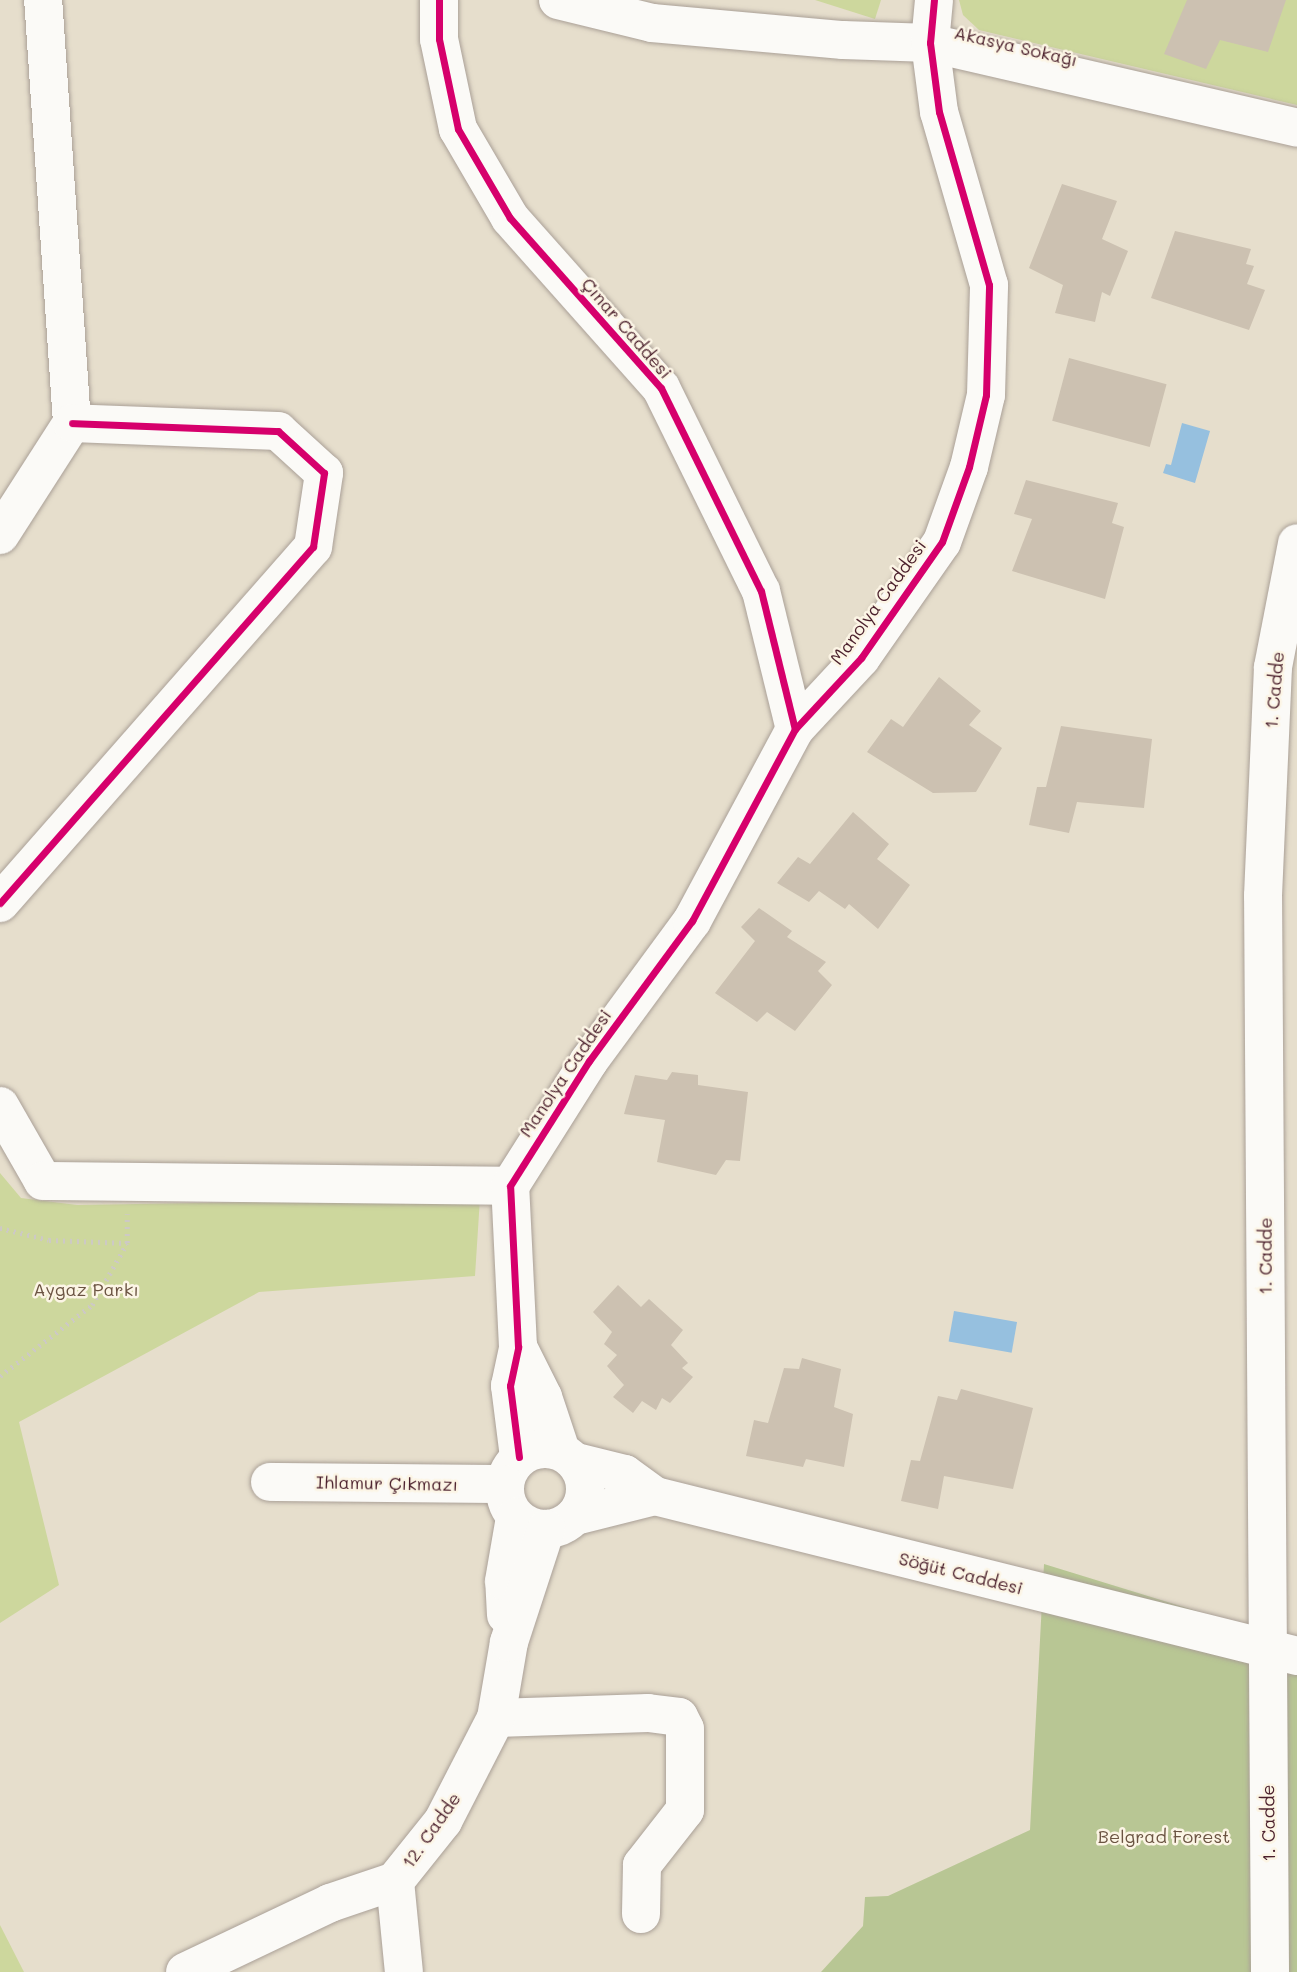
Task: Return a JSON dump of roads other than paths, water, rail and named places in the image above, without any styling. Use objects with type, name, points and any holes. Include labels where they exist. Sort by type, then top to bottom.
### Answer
[{"type":"street","points":[[0,535],[72,423],[43,0]]},
{"type":"street","name":"Çınar Caddesi","points":[[439,0],[439,38],[458,128],[510,218],[660,388],[761,591],[795,729]]},
{"type":"street","name":"Akasya Sokağı","points":[[558,0],[652,23],[843,40],[930,43],[1297,128]]},
{"type":"street","name":"Manolya Caddesi","points":[[510,1186],[589,1061],[692,920],[795,729],[860,658],[942,542],[969,467],[986,395],[989,285],[939,112],[930,43],[934,0]]},
{"type":"street","points":[[0,903],[313,547],[324,472],[278,431],[72,423]]},
{"type":"street","name":"1. Cadde","points":[[1270,1972],[1282,1653],[1264,896],[1273,667],[1297,543]]},
{"type":"street","points":[[0,1106],[43,1181],[510,1186],[518,1347],[510,1386],[532,1501]]},
{"type":"street","points":[[518,1347],[568,1457],[585,1483],[532,1501]]},
{"type":"street","points":[[532,1501],[539,1448],[625,1474],[655,1496]]},
{"type":"street","name":"Ihlamur Çıkmazı","points":[[270,1482],[532,1501]]},
{"type":"street","points":[[532,1501],[655,1496]]},
{"type":"street","name":"Söğüt Caddesi","points":[[655,1496],[1282,1653]]},
{"type":"street","name":"12. Cadde","points":[[185,1972],[330,1903],[395,1881],[443,1821],[496,1718],[509,1642],[504,1581],[532,1501]]},
{"type":"street","points":[[496,1718],[635,1713],[679,1717],[685,1729],[685,1811],[642,1865],[641,1914]]},
{"type":"street","points":[[395,1881],[404,1972]]},
{"type":"water","points":[[1182,423],[1210,431],[1195,483],[1163,473],[1166,464],[1171,465]]},
{"type":"water","points":[[954,1311],[1017,1322],[1012,1353],[949,1342]]},
{"type":"park label","name":"Aygaz Parkı","points":[[86,1289]]},
{"type":"park label","name":"Belgrad Forest","points":[[1164,1836]]}]
